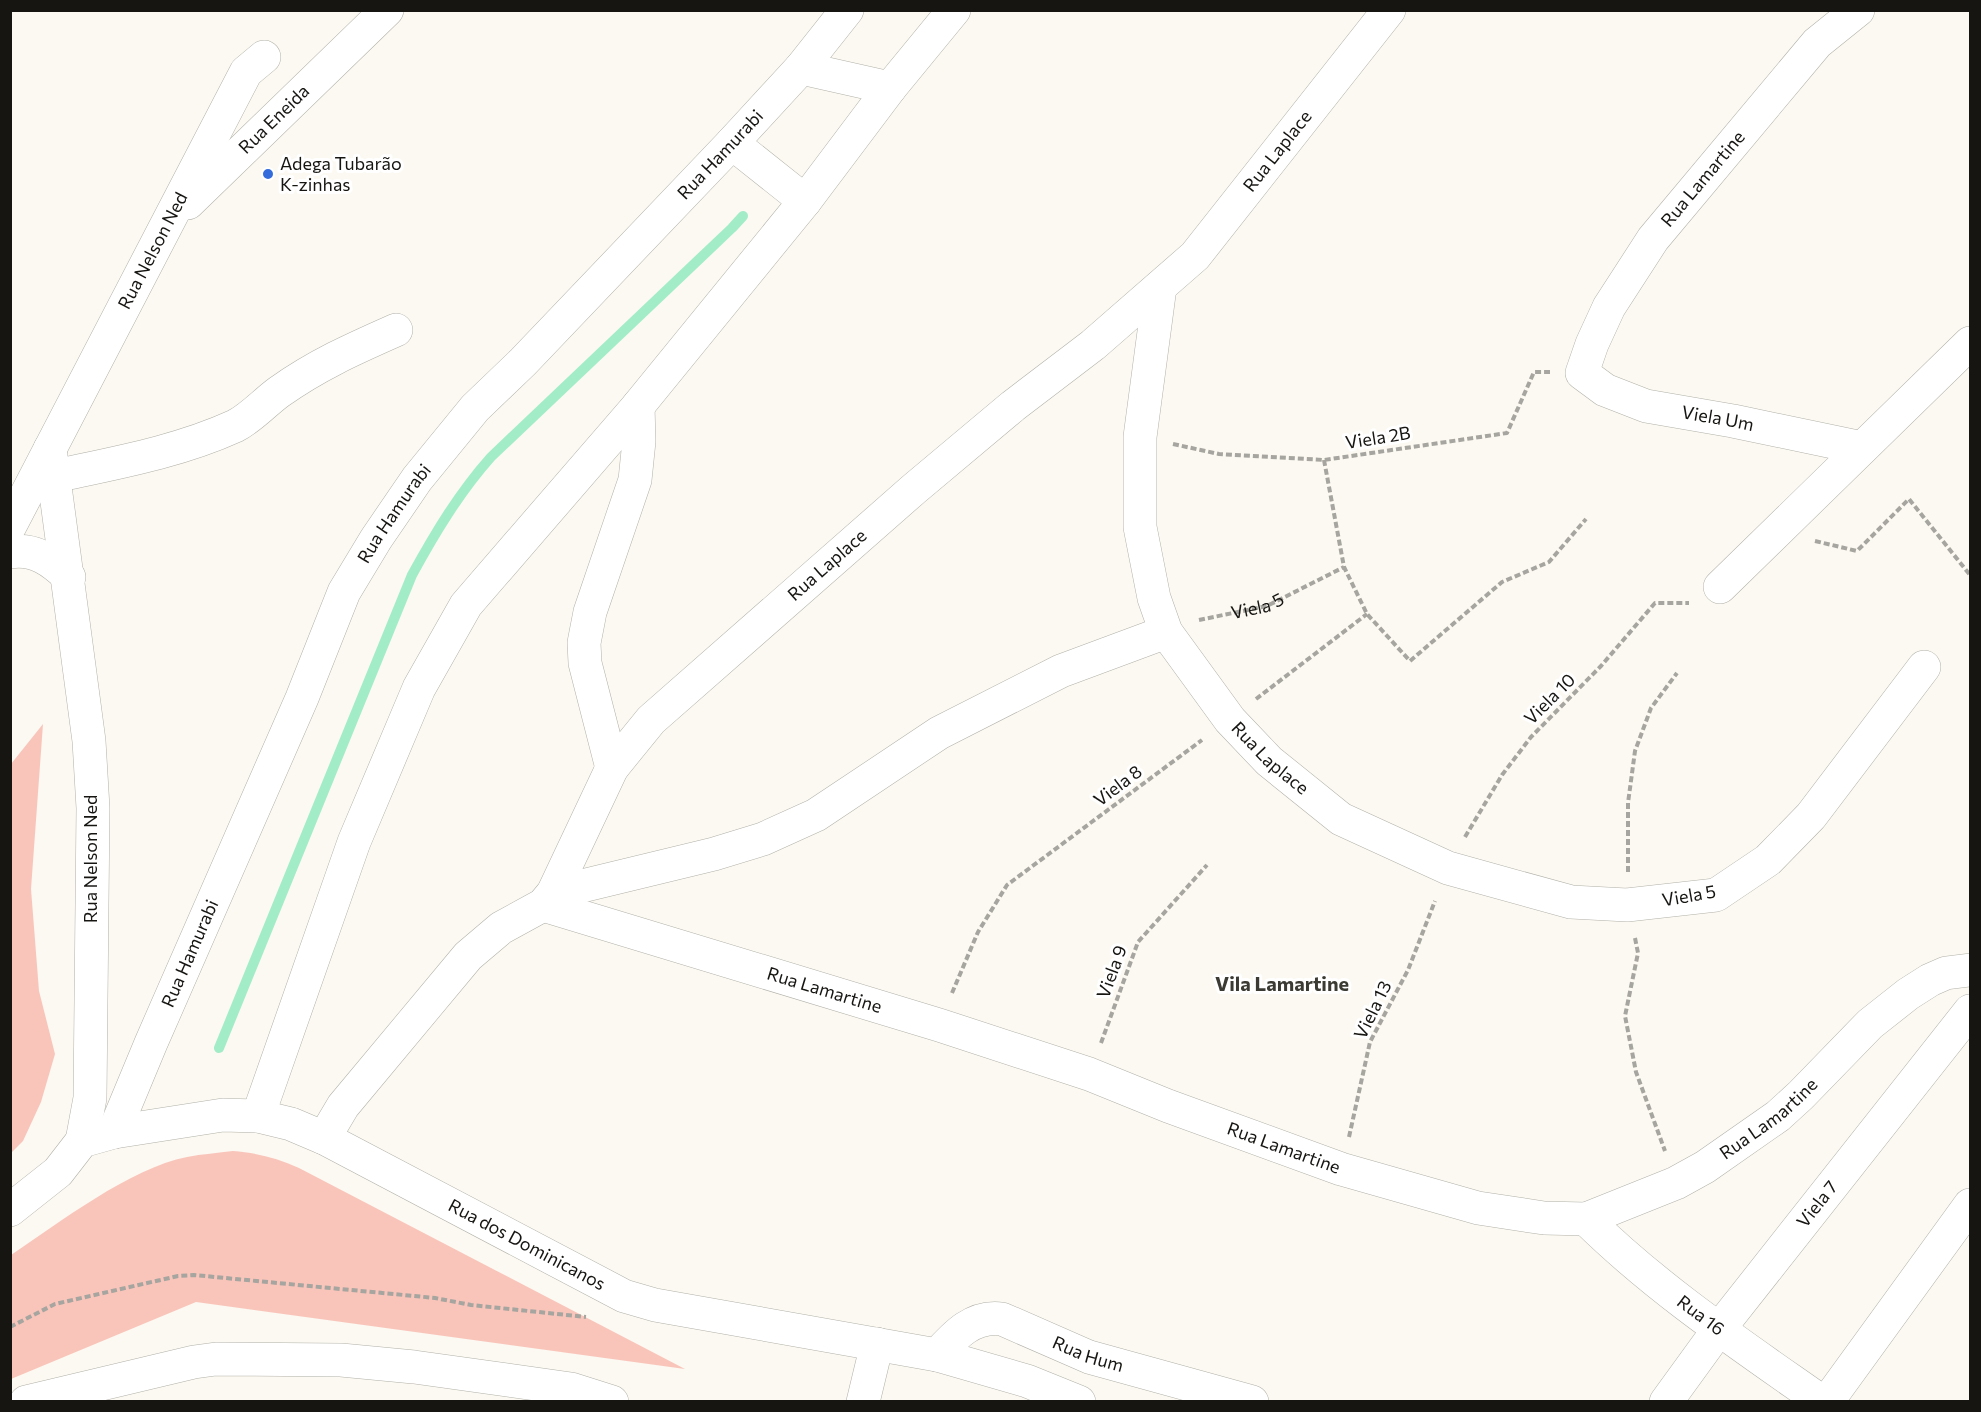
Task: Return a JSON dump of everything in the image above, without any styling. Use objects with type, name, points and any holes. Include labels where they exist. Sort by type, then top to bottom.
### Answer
[{"type":"street","name":"Rua Eneida","points":[[164,231],[189,201],[313,84],[387,10]]},
{"type":"street","name":"Rua Hamurabi","points":[[114,1132],[151,1042],[302,698],[344,592],[376,539],[417,479],[475,408],[522,362],[732,142],[801,68],[847,10]]},
{"type":"street","points":[[258,1116],[354,842],[419,688],[466,605],[638,406],[805,201],[890,88],[954,10]]},
{"type":"street","name":"Rua Laplace","points":[[548,899],[612,768],[651,720],[914,489],[1013,406],[1093,345],[1195,256],[1389,10]]},
{"type":"street","name":"Rua Lamartine","points":[[1582,373],[1609,307],[1653,239],[1817,44],[1858,10]]},
{"type":"street","name":"Rua Nelson Ned","points":[[10,526],[52,462],[164,231],[246,72],[264,57]]},
{"type":"street","points":[[801,68],[890,88]]},
{"type":"street","points":[[732,142],[805,201]]},
{"type":"street","name":"Rua Laplace","points":[[1160,287],[1140,436],[1140,527],[1154,598],[1166,632],[1230,720],[1269,761],[1341,819],[1398,846]]},
{"type":"street","points":[[52,462],[133,460],[189,444],[238,425],[279,392],[331,359],[396,330]]},
{"type":"street","points":[[1709,595],[1971,343]]},
{"type":"street","name":"Viela Um","points":[[1582,373],[1605,390],[1646,406],[1733,421],[1862,448]]},
{"type":"street","points":[[612,768],[585,663],[584,642],[593,603],[635,480],[639,441],[638,406]]},
{"type":"street","name":"Rua Nelson Ned","points":[[52,462],[89,741],[93,808],[90,1098],[82,1141]]},
{"type":"street","points":[[10,552],[34,552],[52,561],[69,577]]},
{"type":"street","points":[[324,1138],[343,1106],[468,956],[501,928],[548,899],[762,839],[816,815],[939,734],[1061,671],[1166,632]]},
{"type":"street","name":"Viela 5","points":[[1398,846],[1448,868],[1571,902],[1628,905],[1716,895],[1768,860],[1810,816],[1924,667]]},
{"type":"street","name":"Rua Lamartine","points":[[548,899],[1089,1074],[1167,1106],[1341,1169],[1478,1208],[1544,1218],[1586,1219],[1676,1183],[1705,1167],[1778,1116],[1870,1024],[1908,994],[1946,973],[1971,970]]},
{"type":"street","name":"Viela 7","points":[[1666,1401],[1719,1329],[1971,1011]]},
{"type":"street","name":"Rua dos Dominicanos","points":[[82,1141],[114,1132],[223,1115],[258,1116],[291,1124],[324,1138],[624,1296],[655,1305],[937,1355],[1028,1381],[1079,1401]]},
{"type":"street","points":[[10,1210],[58,1172],[82,1141]]},
{"type":"street","points":[[1827,1401],[1971,1205]]},
{"type":"street","name":"Rua 16","points":[[1586,1219],[1617,1250],[1719,1329],[1822,1401]]},
{"type":"street","name":"Rua Hum","points":[[937,1355],[955,1335],[967,1327],[990,1317],[1002,1318],[1089,1357],[1252,1401]]},
{"type":"street","points":[[863,1401],[877,1344]]},
{"type":"street","points":[[26,1401],[194,1362],[216,1359],[274,1359],[340,1360],[414,1367],[571,1389],[612,1401]]},
{"type":"path","name":"Viela 2B","points":[[1140,436],[1219,454],[1324,460],[1507,433],[1534,372],[1582,373]]},
{"type":"path","points":[[1324,460],[1344,567],[1367,614],[1410,661],[1502,582],[1549,562],[1586,519]]},
{"type":"path","points":[[1777,531],[1857,551],[1909,498],[1971,575]]},
{"type":"path","name":"Viela 5","points":[[1166,632],[1183,624],[1267,606],[1344,567]]},
{"type":"path","name":"Viela 10","points":[[1448,868],[1508,767],[1531,737],[1601,666],[1655,603],[1709,595]]},
{"type":"path","name":"Viela 8","points":[[939,1025],[978,932],[1007,885],[1230,720],[1367,614]]},
{"type":"path","name":"Viela 9","points":[[1089,1074],[1138,942],[1207,865]]},
{"type":"path","name":"Viela 13","points":[[1341,1169],[1370,1042],[1408,970],[1448,868]]},
{"type":"path","points":[[10,1327],[55,1304],[178,1276],[194,1275],[435,1298],[471,1305],[585,1317],[624,1296]]},
{"type":"shaded area","points":[[43,724],[31,889],[39,991],[55,1054],[41,1102],[23,1141],[11,1153],[11,764]]},
{"type":"shaded area","points":[[233,1151],[283,1161],[299,1168],[685,1369],[196,1302],[11,1379],[11,1255],[96,1198],[142,1172],[187,1157]]},
{"type":"waterway","points":[[219,1048],[412,575],[439,529],[468,485],[491,457],[743,216]]},
{"type":"place","name":"Adega Tubarão K-zinhas","points":[[268,174]]},
{"type":"district","name":"Vila Lamartine","points":[[1282,984]]}]
